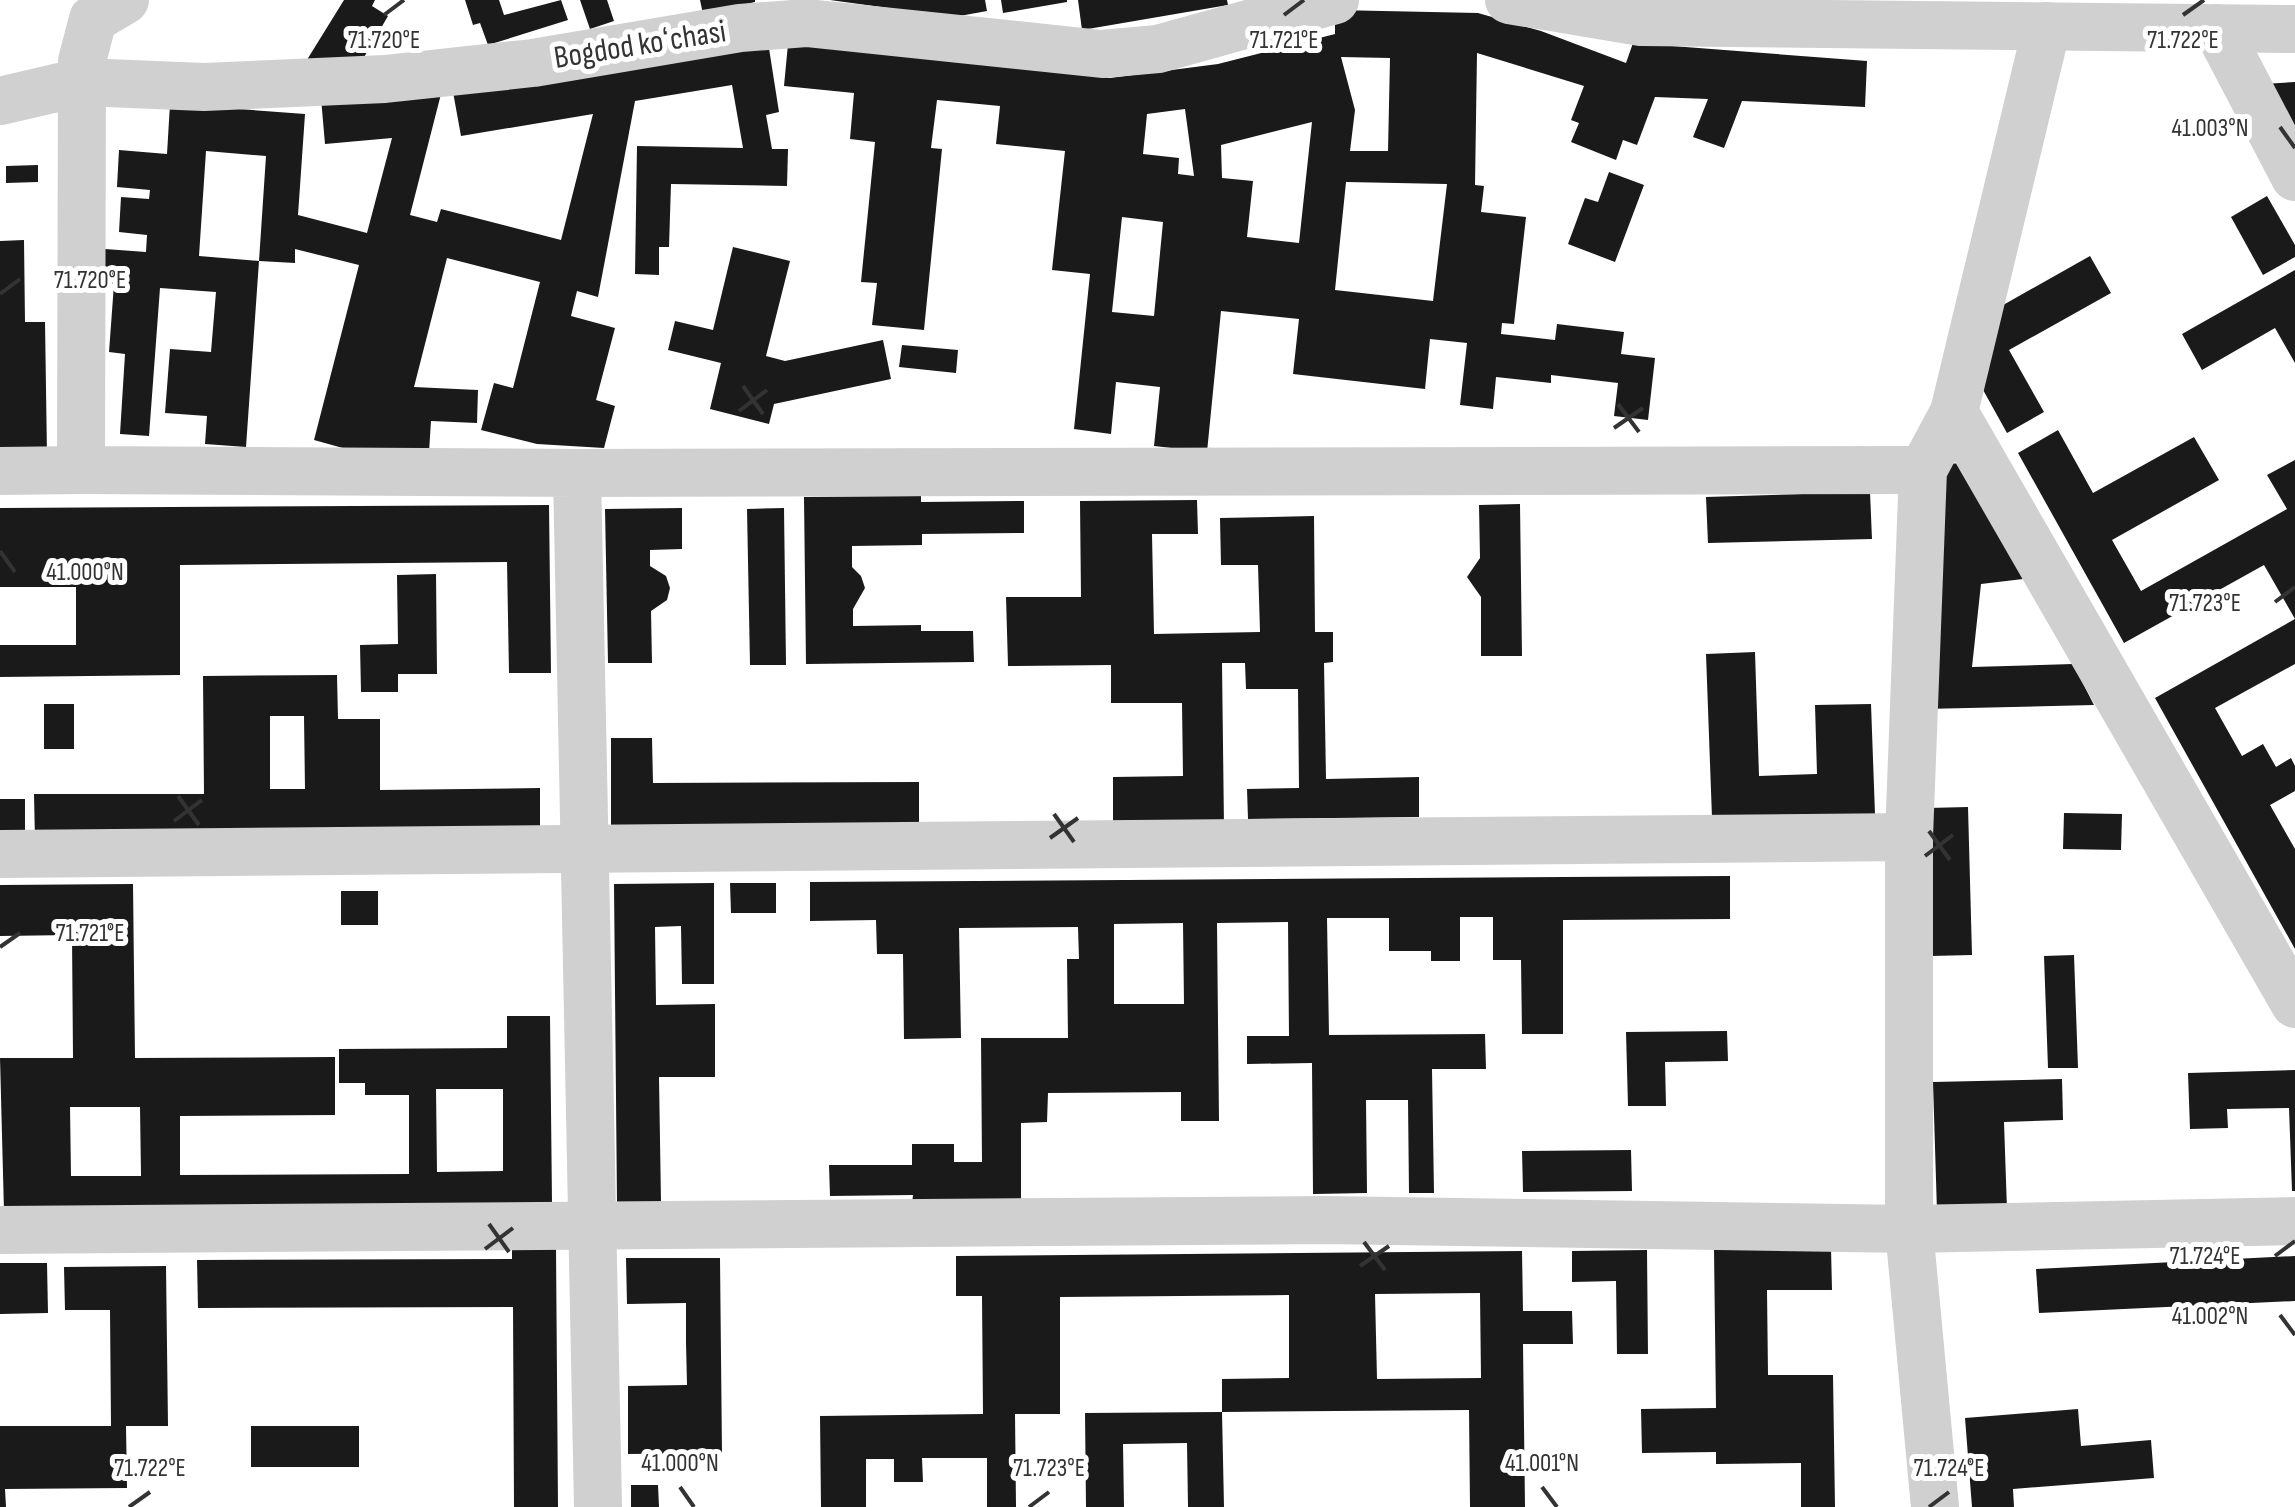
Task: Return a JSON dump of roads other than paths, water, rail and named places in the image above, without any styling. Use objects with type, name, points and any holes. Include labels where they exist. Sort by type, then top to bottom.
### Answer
[{"type":"street","points":[[80,470],[82,82],[86,33],[93,20],[125,0]]},
{"type":"street","name":"Bogdod koʻchasi","points":[[0,101],[82,82],[204,88],[385,79],[533,63],[740,28],[806,23],[1102,54],[1158,49],[1334,0]]},
{"type":"street","points":[[1509,0],[1641,22],[1760,11],[2047,26],[2145,14],[2216,28],[2295,29]]},
{"type":"street","points":[[1935,1507],[1909,1230],[1909,838],[1923,470],[1954,412],[2047,26]]},
{"type":"street","points":[[2216,28],[2295,177]]},
{"type":"street","points":[[1954,412],[2295,1004]]},
{"type":"street","points":[[0,471],[1923,470]]},
{"type":"street","points":[[577,473],[598,1507]]},
{"type":"street","points":[[0,854],[1909,838]]},
{"type":"street","points":[[0,1230],[593,1222],[1326,1220],[1909,1230],[2295,1220]]}]
